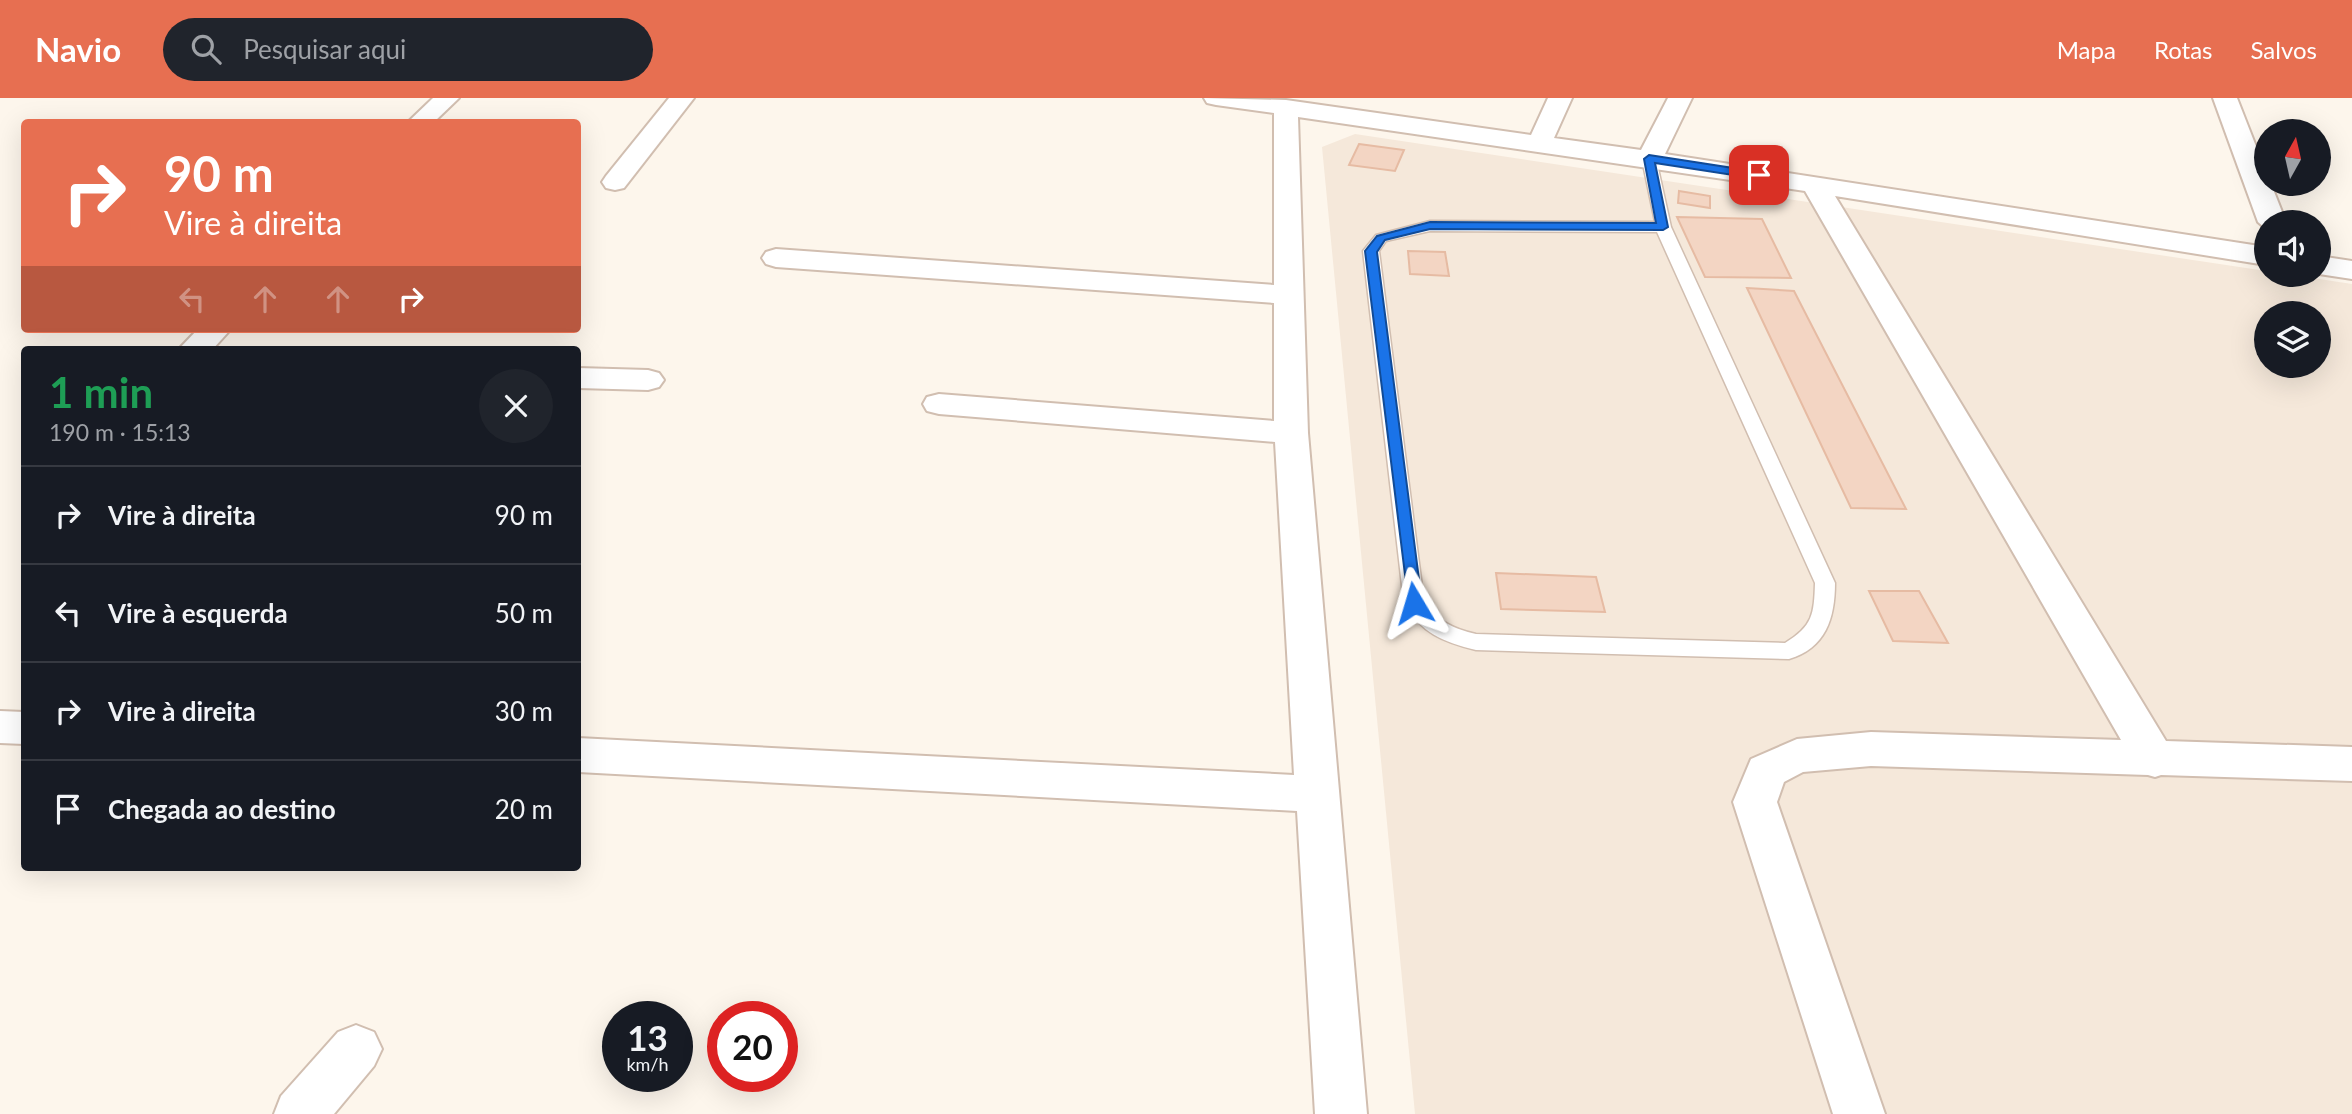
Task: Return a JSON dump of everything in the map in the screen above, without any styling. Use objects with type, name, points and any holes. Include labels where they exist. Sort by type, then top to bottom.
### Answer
[{"type":"street","points":[[423,119],[447,98]]},
{"type":"street","points":[[615,182],[682,98]]},
{"type":"street","points":[[1217,98],[1286,107],[1345,106],[1539,144],[1814,184],[2254,254]]},
{"type":"street","points":[[1539,144],[1560,98]]},
{"type":"street","points":[[1649,159],[1680,98]]},
{"type":"street","points":[[2225,98],[2267,210]]},
{"type":"street","points":[[1286,107],[1291,433],[1342,1114]]},
{"type":"street","points":[[1814,184],[2155,760]]},
{"type":"street","points":[[776,258],[1289,295]]},
{"type":"street","points":[[2331,267],[2352,270]]},
{"type":"street","points":[[198,346],[212,333]]},
{"type":"street","points":[[581,378],[648,380]]},
{"type":"street","points":[[939,404],[1291,433]]},
{"type":"street","points":[[0,727],[21,728]]},
{"type":"street","points":[[1859,1114],[1755,802],[1766,771],[1797,756],[1871,749],[2155,760],[2352,764]]},
{"type":"street","points":[[581,755],[1316,794]]},
{"type":"street","points":[[300,1114],[356,1049]]},
{"type":"lane","points":[[1649,159],[1663,227],[1825,583],[1825,607],[1814,637],[1790,651],[1476,642],[1451,636],[1424,621],[1414,603],[1371,251],[1381,238],[1430,226],[1663,227]]},
{"type":"shaded area","points":[[1355,134],[2254,269],[2254,287],[2331,287],[2331,281],[2352,284],[2352,1114],[1415,1114],[1322,147]]},
{"type":"building","points":[[1359,144],[1404,150],[1395,171],[1349,165]]},
{"type":"building","points":[[1679,191],[1710,196],[1710,208],[1678,203]]},
{"type":"building","points":[[1677,217],[1762,219],[1791,278],[1705,277]]},
{"type":"building","points":[[1408,251],[1445,252],[1449,276],[1410,274]]},
{"type":"building","points":[[1747,288],[1794,291],[1906,509],[1851,508]]},
{"type":"building","points":[[1496,573],[1596,577],[1605,612],[1501,609]]},
{"type":"building","points":[[1869,591],[1919,591],[1948,643],[1893,641]]},
{"type":"route","points":[[1414,603],[1371,251],[1381,238],[1430,226],[1663,227],[1649,159],[1759,175]]}]
